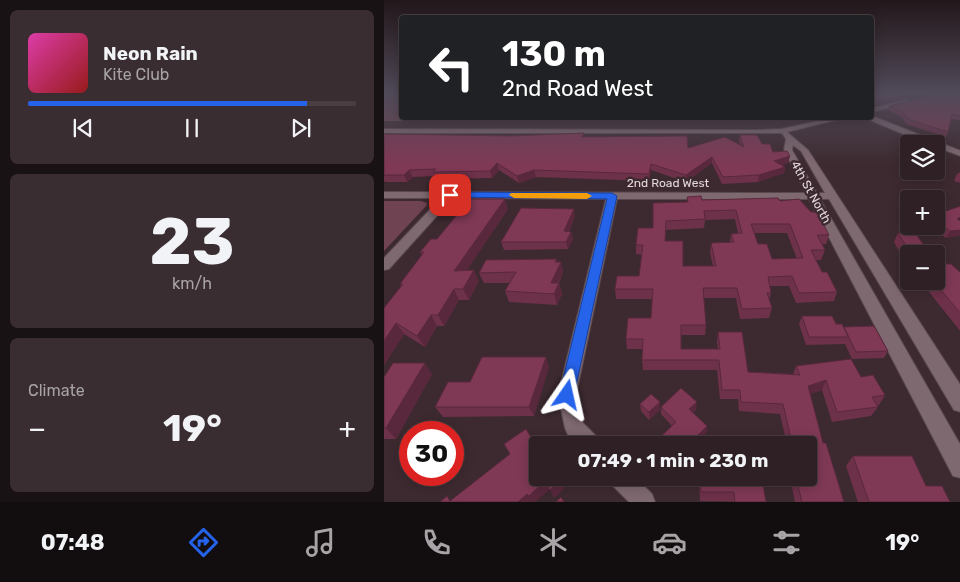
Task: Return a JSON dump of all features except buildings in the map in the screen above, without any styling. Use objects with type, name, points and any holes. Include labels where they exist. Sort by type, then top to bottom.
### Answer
[{"type":"street","points":[[384,131],[786,135],[834,120]]},
{"type":"street","points":[[874,120],[913,135]]},
{"type":"street","name":"4th St North","points":[[786,135],[788,150],[960,468]]},
{"type":"street","name":"4th St North","points":[[786,135],[804,150],[960,404]]},
{"type":"street","points":[[945,148],[960,154]]},
{"type":"street","name":"2nd Road West","points":[[384,195],[832,196]]},
{"type":"street","points":[[384,266],[450,195]]},
{"type":"street","points":[[583,436],[575,428],[567,395],[612,196]]},
{"type":"street","points":[[629,486],[644,502]]},
{"type":"shaded area","points":[[384,117],[399,117],[399,120],[685,120],[682,121],[384,121]]},
{"type":"shaded area","points":[[384,201],[421,201],[427,203],[427,205],[384,251]]},
{"type":"slow traffic","points":[[514,195],[587,196]]},
{"type":"route","points":[[450,195],[612,196],[567,395]]}]
